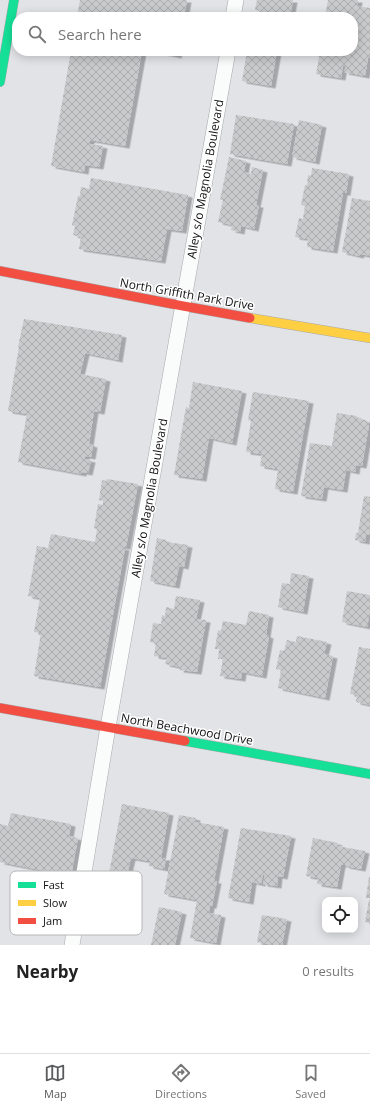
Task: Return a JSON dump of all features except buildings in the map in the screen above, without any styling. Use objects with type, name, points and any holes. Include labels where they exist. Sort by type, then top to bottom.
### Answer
[{"type":"street","points":[[0,82],[14,0]]},
{"type":"street","name":"North Griffith Park Drive","points":[[0,271],[183,306],[370,338]]},
{"type":"street","name":"North Beachwood Drive","points":[[0,708],[370,774]]},
{"type":"lane","points":[[235,12],[236,0]]},
{"type":"lane","name":"Alley s/o Magnolia Boulevard","points":[[84,871],[108,727],[227,56]]},
{"type":"lane","name":"Alley s/o Magnolia Boulevard","points":[[72,945],[74,935]]},
{"type":"traffic: fast","points":[[0,82],[14,0]]},
{"type":"traffic: fast","points":[[185,741],[370,774]]},
{"type":"traffic: slow","points":[[250,318],[370,338]]},
{"type":"traffic: jam","points":[[0,271],[250,318]]},
{"type":"traffic: jam","points":[[0,708],[185,741]]}]
